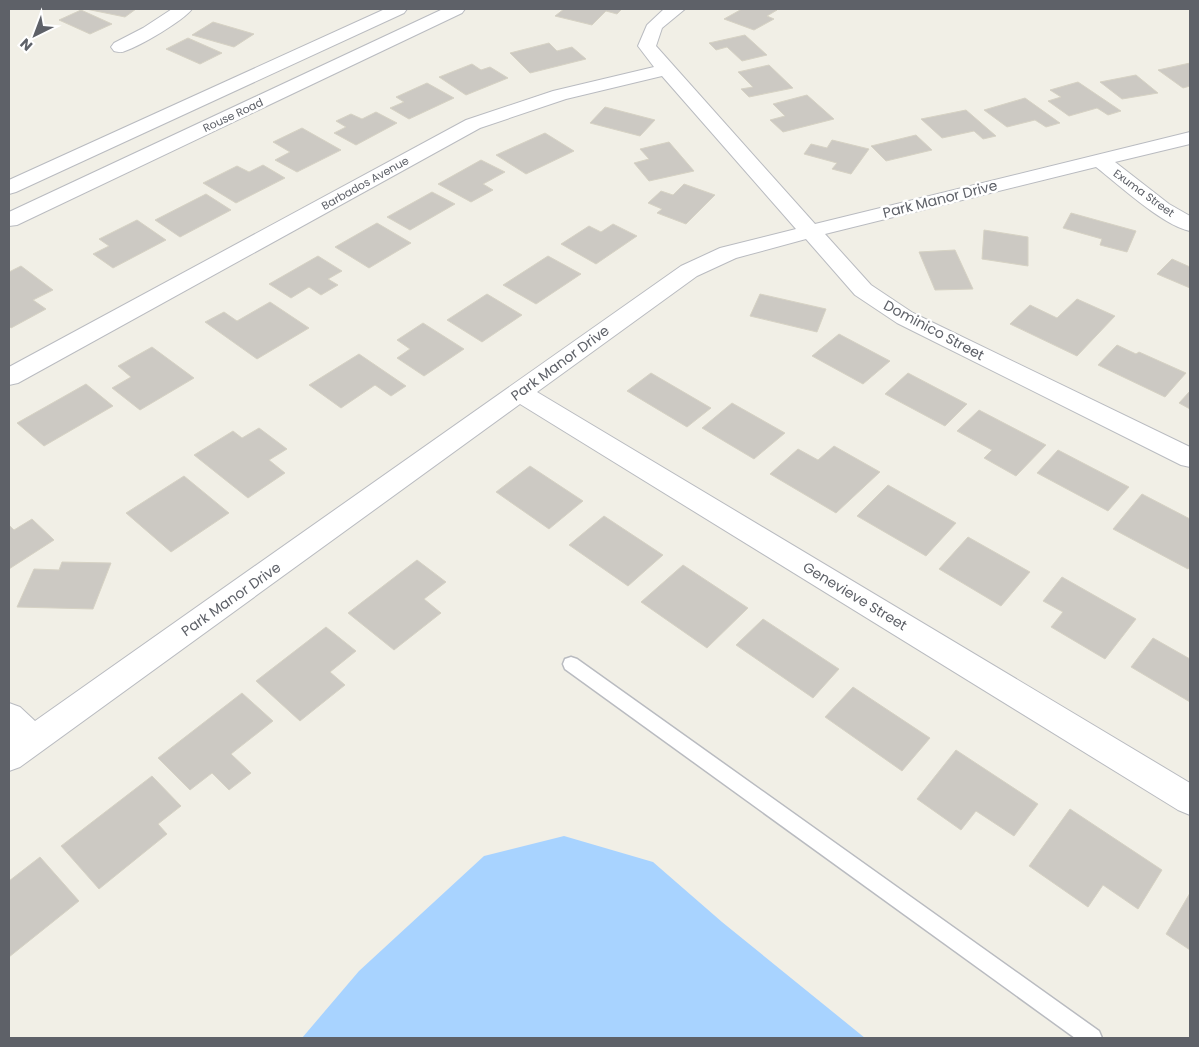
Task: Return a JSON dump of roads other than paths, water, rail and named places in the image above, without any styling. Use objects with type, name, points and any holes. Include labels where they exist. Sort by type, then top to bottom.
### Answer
[{"type":"street","points":[[120,47],[148,32],[183,9]]},
{"type":"street","points":[[9,188],[398,9]]},
{"type":"street","name":"Rouse Road","points":[[9,220],[456,9]]},
{"type":"street","points":[[666,70],[647,46],[650,31],[667,14],[676,9]]},
{"type":"street","name":"Dominico Street","points":[[666,70],[863,290],[905,318],[1190,458]]},
{"type":"street","name":"Barbados Avenue","points":[[9,377],[473,124],[560,95],[666,70]]},
{"type":"street","name":"Park Manor Drive","points":[[21,749],[689,271],[728,253],[1190,138]]},
{"type":"street","name":"Exuma Street","points":[[1099,160],[1162,208],[1190,225]]},
{"type":"street","name":"Genevieve Street","points":[[521,393],[1190,800]]},
{"type":"street","points":[[9,716],[21,749]]},
{"type":"lane","points":[[571,664],[1092,1038]]},
{"type":"water","points":[[564,836],[653,862],[722,922],[865,1038],[302,1038],[359,971],[484,856]]}]
